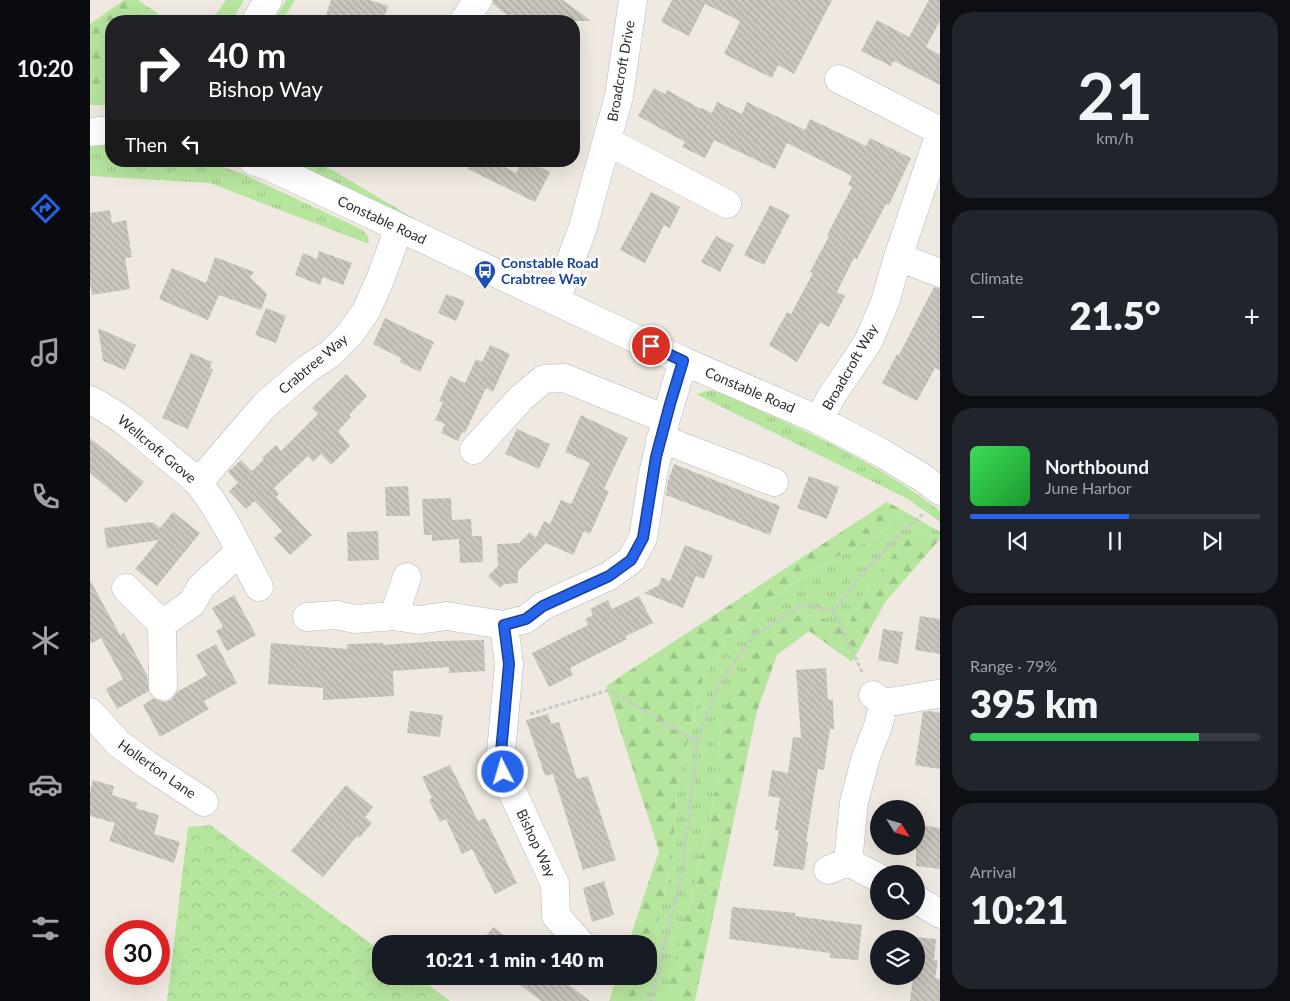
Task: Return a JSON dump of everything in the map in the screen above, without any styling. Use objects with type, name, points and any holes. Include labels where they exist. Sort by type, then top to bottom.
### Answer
[{"type":"street","points":[[259,15],[268,0]]},
{"type":"street","points":[[468,15],[478,0]]},
{"type":"street","name":"Broadcroft Drive","points":[[556,301],[583,227],[619,96],[633,0]]},
{"type":"street","name":"Broadcroft Way","points":[[820,420],[831,397],[868,342],[885,302],[940,132],[839,79]]},
{"type":"street","points":[[90,132],[105,131]]},
{"type":"street","name":"Broadcroft Drive","points":[[607,141],[727,204]]},
{"type":"street","name":"Constable Road","points":[[270,167],[683,361],[820,420],[882,453],[923,478],[933,502]]},
{"type":"street","name":"Crabtree Way","points":[[198,482],[265,405],[307,369],[330,354],[350,334],[366,311],[380,280],[399,228]]},
{"type":"street","points":[[898,257],[940,273]]},
{"type":"street","points":[[307,617],[336,615],[354,619],[394,616],[419,620],[446,616],[504,625],[526,619],[543,606],[609,576],[631,560],[643,538],[652,474],[683,361]]},
{"type":"street","points":[[474,450],[521,398],[544,379],[564,378],[663,430],[675,444],[774,482]]},
{"type":"street","name":"Wellcroft Grove","points":[[90,400],[107,409],[136,430],[198,482],[226,522],[239,552],[259,587]]},
{"type":"street","points":[[162,624],[192,603],[201,587],[239,552]]},
{"type":"street","points":[[394,616],[407,577]]},
{"type":"street","points":[[126,588],[162,624],[162,686]]},
{"type":"street","name":"Bishop Way","points":[[504,625],[509,664],[501,752],[503,772],[554,884],[544,915],[570,935]]},
{"type":"street","points":[[870,875],[838,866],[866,757],[878,726],[878,699],[937,694]]},
{"type":"street","name":"Hollerton Lane","points":[[90,712],[118,743],[204,802]]},
{"type":"street","points":[[925,905],[940,914]]},
{"type":"path","points":[[834,611],[858,579],[896,537],[933,502]]},
{"type":"path","points":[[651,1001],[682,867],[697,742],[718,684],[754,634],[802,606],[834,611]]},
{"type":"path","points":[[834,611],[878,699]]},
{"type":"path","points":[[503,722],[609,690],[697,742]]},
{"type":"green space","points":[[124,0],[138,0],[159,15],[105,15],[105,90],[90,88],[90,24]]},
{"type":"green space","points":[[226,0],[244,0],[235,15],[215,15]]},
{"type":"green space","points":[[286,0],[295,0],[286,15],[277,15]]},
{"type":"green space","points":[[90,88],[105,90],[105,105],[90,105]]},
{"type":"green space","points":[[105,144],[105,167],[224,167],[243,174],[361,229],[368,236],[369,244],[210,183],[90,176],[90,145]]},
{"type":"green space","points":[[297,167],[327,167],[420,222]]},
{"type":"green space","points":[[711,390],[780,419],[863,461],[889,476],[940,511],[940,522],[908,499],[696,394]]},
{"type":"green space","points":[[887,502],[904,511],[878,536],[840,555],[784,589],[729,636],[703,679],[677,784],[672,863],[655,935],[631,935],[659,851],[606,686]]},
{"type":"green space","points":[[904,511],[940,532],[940,535],[909,536],[869,585],[845,631],[816,615],[797,616],[721,722],[717,788],[692,897],[665,1001],[634,1001],[640,985],[657,985],[657,935],[655,935],[672,863],[677,784],[703,679],[729,636],[784,589],[840,555],[878,536]]},
{"type":"green space","points":[[940,535],[940,539],[886,601],[852,662],[809,631],[777,655],[757,711],[695,1001],[664,1001],[692,897],[717,788],[721,722],[734,682],[762,645],[797,616],[816,615],[845,630],[869,585],[909,536]]},
{"type":"green space","points":[[210,825],[372,944],[372,985],[428,985],[450,1001],[167,1001],[188,827]]},
{"type":"green space","points":[[614,985],[640,985],[634,1001],[609,1001]]},
{"type":"building","points":[[331,0],[370,0],[388,6],[385,15],[326,15]]},
{"type":"building","points":[[493,0],[563,0],[591,21],[580,21],[580,15],[507,15],[493,4]]},
{"type":"building","points":[[672,0],[832,0],[794,74],[778,65],[772,78],[724,54],[740,21],[705,4],[689,36],[661,22]]},
{"type":"building","points":[[929,0],[940,0],[940,21],[926,47],[940,55],[940,85],[894,61],[891,66],[861,51],[877,20],[909,37]]},
{"type":"building","points":[[654,88],[665,94],[667,90],[712,113],[717,102],[742,114],[747,102],[805,130],[810,119],[866,146],[870,138],[911,158],[889,205],[886,204],[857,259],[854,258],[837,292],[845,296],[829,327],[820,322],[797,362],[769,345],[787,312],[791,314],[813,273],[810,272],[852,187],[848,185],[852,176],[787,143],[775,169],[714,140],[705,158],[682,147],[685,142],[638,116]]},
{"type":"building","points":[[469,167],[505,167],[516,173],[519,167],[540,167],[550,172],[535,202],[468,169]]},
{"type":"building","points":[[651,192],[680,207],[670,228],[664,225],[645,263],[620,250]]},
{"type":"building","points":[[770,205],[790,215],[764,265],[744,255]]},
{"type":"building","points":[[110,210],[112,223],[126,220],[132,257],[125,258],[130,289],[92,295],[90,283],[90,213]]},
{"type":"building","points":[[716,236],[734,245],[720,272],[701,262]]},
{"type":"building","points":[[319,251],[352,263],[343,285],[323,277],[320,285],[295,275],[303,253],[317,259]]},
{"type":"building","points":[[215,257],[254,272],[250,277],[267,294],[261,310],[219,295],[208,320],[159,299],[172,268],[206,283]]},
{"type":"building","points":[[934,287],[940,288],[940,370],[935,368],[917,401],[882,383],[897,354],[899,355]]},
{"type":"building","points":[[446,294],[465,301],[456,321],[438,313]]},
{"type":"building","points":[[266,308],[286,316],[276,343],[255,335]]},
{"type":"building","points":[[385,318],[434,342],[420,372],[400,362],[401,358],[373,344]]},
{"type":"building","points":[[98,328],[136,345],[125,370],[103,361]]},
{"type":"building","points":[[490,345],[510,354],[493,392],[486,388],[465,433],[462,432],[458,441],[441,433],[445,424],[435,420],[443,402],[439,401],[450,376],[465,383],[476,359],[482,362]]},
{"type":"building","points":[[191,353],[212,362],[210,368],[213,370],[188,429],[162,418]]},
{"type":"building","points":[[346,374],[367,396],[349,415],[351,417],[338,431],[350,446],[331,465],[321,454],[313,462],[308,456],[274,488],[279,494],[276,497],[312,535],[290,555],[274,538],[282,531],[255,501],[246,509],[229,491],[238,483],[228,472],[241,460],[252,471],[276,445],[281,451],[318,414],[312,408]]},
{"type":"building","points":[[581,415],[628,438],[604,489],[609,491],[590,534],[584,531],[573,555],[546,543],[518,571],[518,583],[504,584],[500,588],[488,576],[498,566],[497,544],[519,543],[530,532],[536,538],[544,521],[550,524],[561,500],[571,504],[590,463],[565,452]]},
{"type":"building","points":[[517,429],[550,444],[539,469],[505,454]]},
{"type":"building","points":[[90,438],[144,482],[126,503],[90,473]]},
{"type":"building","points":[[674,464],[780,506],[770,535],[666,495],[668,481]]},
{"type":"building","points":[[809,476],[839,487],[827,519],[797,508]]},
{"type":"building","points":[[408,486],[410,516],[386,516],[385,487]]},
{"type":"building","points":[[451,498],[452,520],[471,519],[472,536],[482,536],[483,562],[460,563],[459,539],[432,541],[432,535],[424,535],[422,499]]},
{"type":"building","points":[[173,512],[200,533],[157,586],[135,569],[159,540],[107,548],[104,528],[152,522],[160,528]]},
{"type":"building","points":[[378,531],[379,560],[348,561],[347,532]]},
{"type":"building","points":[[685,545],[713,556],[704,579],[696,576],[683,608],[644,593],[659,585],[662,577],[670,581]]},
{"type":"building","points":[[90,580],[120,635],[124,633],[147,675],[149,691],[117,709],[106,689],[123,679],[101,638],[90,644]]},
{"type":"building","points":[[234,595],[256,635],[227,651],[216,631],[223,627],[212,608]]},
{"type":"building","points":[[639,596],[653,623],[626,636],[627,639],[570,668],[573,675],[549,687],[532,653],[588,625],[585,619],[593,615],[590,609],[608,600],[612,609]]},
{"type":"building","points":[[920,616],[940,619],[940,654],[915,650]]},
{"type":"building","points":[[883,629],[903,632],[898,664],[878,660]]},
{"type":"building","points":[[484,640],[485,671],[449,673],[449,667],[393,671],[394,696],[323,700],[323,688],[268,684],[271,643],[348,649],[347,644],[383,643],[383,645]]},
{"type":"building","points":[[216,644],[237,683],[204,701],[209,709],[160,737],[143,705],[154,698],[163,702],[171,700],[177,692],[207,675],[196,655]]},
{"type":"building","points":[[826,668],[828,700],[833,699],[834,729],[830,729],[824,770],[818,769],[806,842],[808,842],[804,870],[773,866],[779,830],[775,830],[780,798],[768,796],[772,770],[788,773],[793,737],[801,738],[796,670]]},
{"type":"building","points":[[410,711],[443,715],[440,737],[407,733]]},
{"type":"building","points":[[923,712],[940,713],[940,769],[915,765]]},
{"type":"building","points":[[548,714],[551,724],[559,722],[577,779],[588,776],[616,860],[583,870],[553,774],[545,776],[526,720]]},
{"type":"building","points":[[450,765],[478,821],[485,818],[517,883],[495,894],[472,849],[462,854],[446,819],[440,822],[429,800],[432,798],[422,777]]},
{"type":"building","points":[[93,780],[114,786],[112,795],[137,803],[136,808],[159,815],[154,834],[180,842],[174,863],[109,841],[115,823],[90,816],[90,791]]},
{"type":"building","points":[[346,785],[373,807],[365,817],[372,823],[359,838],[357,836],[323,877],[291,851]]},
{"type":"building","points":[[925,826],[940,828],[940,869],[916,865],[916,855],[925,855]]},
{"type":"building","points":[[604,881],[614,915],[592,922],[583,888]]},
{"type":"building","points":[[732,907],[795,913],[795,916],[862,925],[858,960],[830,958],[830,953],[729,939]]},
{"type":"building","points":[[493,927],[504,935],[487,935]]},
{"type":"building","points":[[925,938],[936,939],[934,960],[938,961],[935,978],[940,979],[940,1001],[910,1001],[912,985],[925,985]]},
{"type":"building","points":[[520,985],[569,985],[590,1001],[541,1001]]},
{"type":"place","name":"Constable Road Crabtree Way","points":[[485,290]]},
{"type":"route","points":[[503,772],[501,752],[509,664],[504,625],[526,619],[543,606],[562,596],[609,576],[631,560],[643,538],[652,474],[683,361],[651,346]]}]
